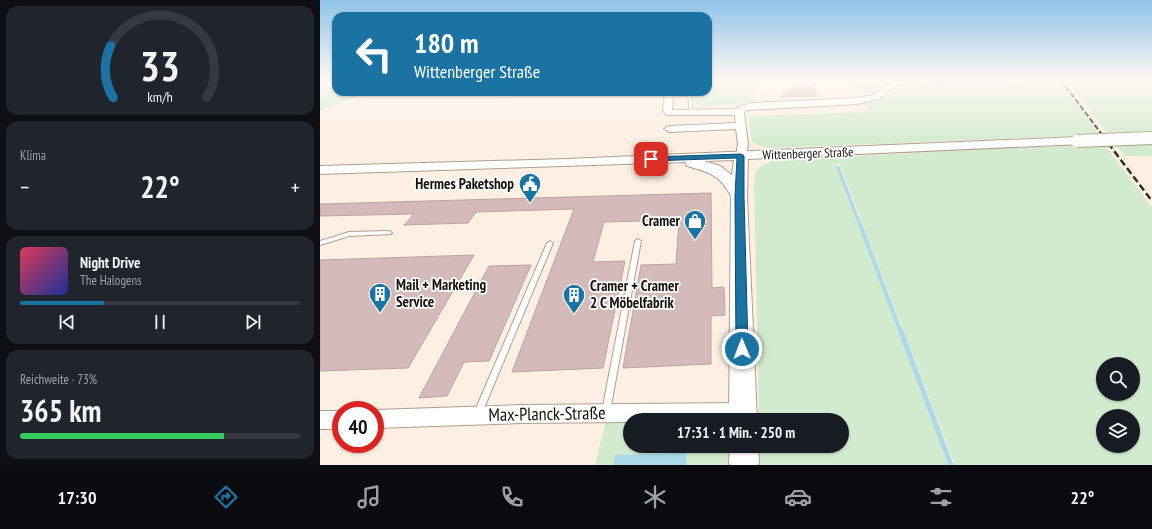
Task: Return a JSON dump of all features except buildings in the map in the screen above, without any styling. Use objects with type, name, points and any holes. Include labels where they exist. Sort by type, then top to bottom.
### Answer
[{"type":"main road","name":"Wittenberger Straße","points":[[320,170],[666,159],[1152,138]]},
{"type":"main road","points":[[741,156],[740,196],[743,413]]},
{"type":"main road","points":[[666,159],[708,166],[718,170],[734,185],[740,196]]},
{"type":"main road","points":[[744,453],[744,465]]},
{"type":"street","points":[[668,102],[667,111],[676,113],[692,113],[739,112],[744,108],[752,106],[859,102]]},
{"type":"street","points":[[739,112],[743,144],[741,156]]},
{"type":"street","points":[[669,129],[740,126]]},
{"type":"street","name":"Max-Planck-Straße","points":[[384,419],[477,415],[623,413]]},
{"type":"street","points":[[320,420],[332,420]]},
{"type":"lane","points":[[691,102],[692,113]]},
{"type":"lane","points":[[320,243],[349,234],[389,233]]},
{"type":"lane","points":[[606,413],[638,241]]},
{"type":"lane","points":[[477,415],[550,243]]},
{"type":"green space","points":[[320,102],[344,102],[320,111]]},
{"type":"green space","points":[[694,102],[753,102],[753,102],[700,107]]},
{"type":"green space","points":[[869,102],[1076,102],[1100,135],[771,148],[762,147],[752,141],[748,116],[869,112],[864,103]]},
{"type":"green space","points":[[1083,102],[1152,102],[1152,132],[1108,134]]},
{"type":"green space","points":[[1152,141],[1152,156],[1125,156],[1115,144]]},
{"type":"green space","points":[[1104,144],[1152,207],[1152,465],[955,465],[839,163],[836,164],[949,465],[759,465],[759,453],[849,453],[849,413],[759,413],[754,184],[755,176],[759,167],[770,163],[769,160]]},
{"type":"green space","points":[[606,421],[623,421],[623,453],[730,453],[729,465],[595,465]]},
{"type":"water","points":[[686,453],[686,465],[613,465],[615,455]]},
{"type":"waterway","points":[[838,167],[860,225]]},
{"type":"waterway","points":[[860,224],[900,330]]},
{"type":"waterway","points":[[900,329],[951,465]]},
{"type":"railway","points":[[1077,102],[1109,144]]},
{"type":"railway","points":[[1108,143],[1152,201]]},
{"type":"place","name":"Hermes Paketshop","points":[[530,204]]},
{"type":"place","name":"Cramer","points":[[695,240]]},
{"type":"place","name":"Mail + Marketing Service","points":[[380,314]]},
{"type":"place","name":"Cramer + Cramer 2 C Möbelfabrik","points":[[574,314]]},
{"type":"route","points":[[651,159],[741,156],[740,196],[742,349]]}]
